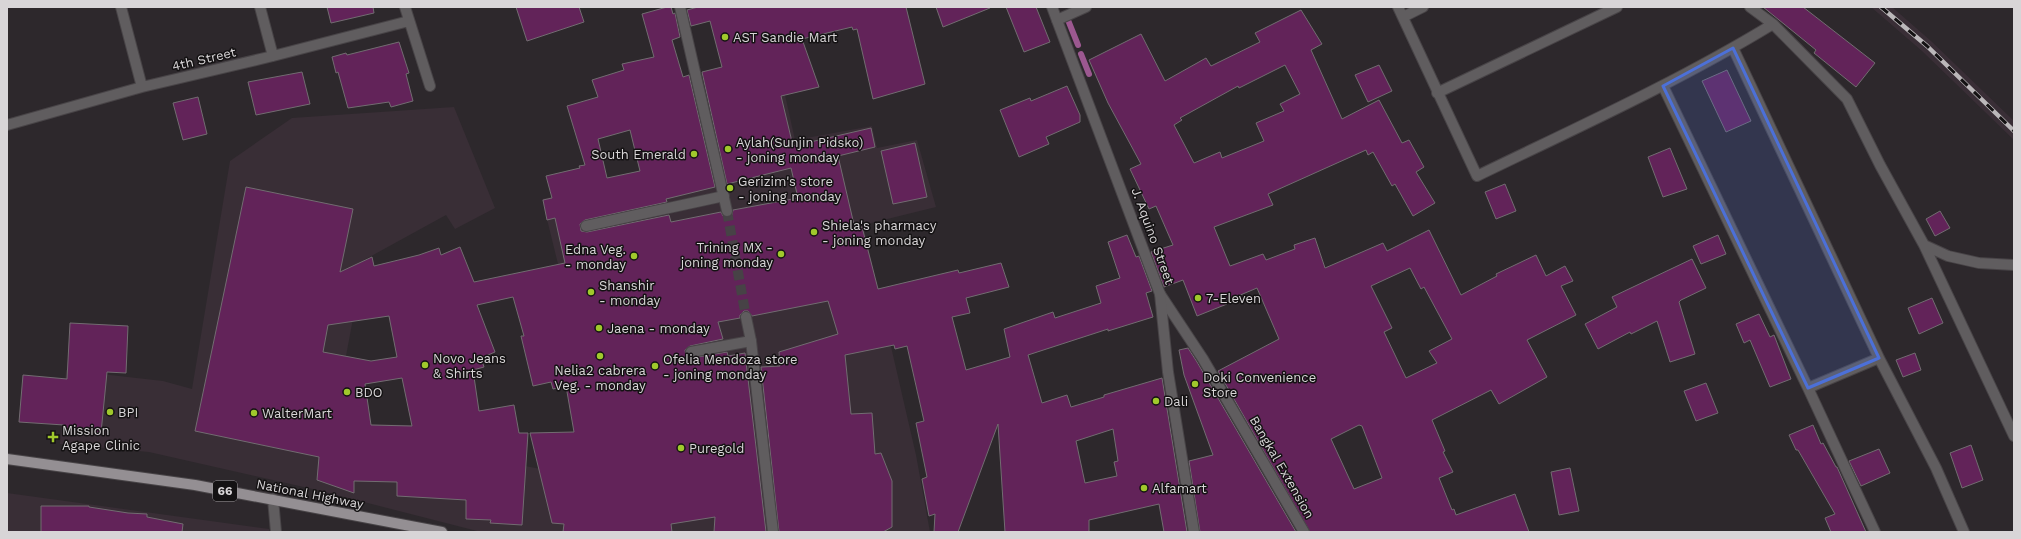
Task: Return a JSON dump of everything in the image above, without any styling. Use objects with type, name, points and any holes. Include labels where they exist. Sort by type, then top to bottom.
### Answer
[{"type":"main road","name":"National Highway","points":[[7,458],[118,473],[442,532]]},
{"type":"street","points":[[121,7],[142,87]]},
{"type":"street","points":[[260,7],[273,56]]},
{"type":"street","points":[[405,7],[430,86]]},
{"type":"street","points":[[680,7],[727,211]]},
{"type":"street","name":"J. Aquino Street","points":[[1052,7],[1160,294],[1168,372],[1194,532]]},
{"type":"street","points":[[1057,20],[1086,7]]},
{"type":"street","points":[[1398,7],[1477,176],[1662,86],[1733,48],[1773,24]]},
{"type":"street","points":[[1403,17],[1423,7]]},
{"type":"street","points":[[1437,93],[1617,7]]},
{"type":"street","points":[[1750,7],[1773,24],[1847,99],[1880,165],[1924,245],[2014,436]]},
{"type":"street","name":"4th Street","points":[[7,125],[142,87],[273,56],[409,21]]},
{"type":"street","points":[[1733,48],[1879,358],[1936,468],[1964,532]]},
{"type":"street","points":[[1662,86],[1808,388],[1875,532]]},
{"type":"street","points":[[586,226],[724,196]]},
{"type":"street","points":[[1924,245],[1948,256],[1979,263],[2014,266]]},
{"type":"street","name":"Bangkal Extension","points":[[1160,294],[1203,359],[1304,532]]},
{"type":"street","points":[[746,317],[751,341],[773,532]]},
{"type":"street","points":[[690,352],[751,341]]},
{"type":"street","points":[[1808,388],[1879,358]]},
{"type":"street","points":[[272,500],[276,532]]},
{"type":"highlighted area","points":[[1733,48],[1879,358],[1808,388],[1663,86]]},
{"type":"shaded area","points":[[1871,7],[1892,7],[1931,41],[2014,121],[2014,140],[1922,51]]},
{"type":"shaded area","points":[[785,95],[795,140],[872,126],[877,148],[917,140],[936,207],[863,225],[916,455],[930,532],[481,532],[317,490],[149,452],[60,444],[66,370],[163,381],[192,389],[230,161],[292,118],[454,107],[495,208],[455,229],[446,215],[364,260],[346,356],[360,359],[365,383],[366,424],[412,425],[377,265],[416,256],[463,423],[525,466],[584,477],[588,386],[542,199],[723,159],[712,112]]},
{"type":"shaded area","points":[[7,493],[269,529],[269,532],[7,532]]},
{"type":"building","points":[[327,7],[373,7],[374,13],[331,23]]},
{"type":"building","points":[[516,7],[579,7],[584,22],[527,41]]},
{"type":"building","points":[[667,7],[671,7],[673,14],[675,13],[680,37],[672,40],[683,77],[689,75],[715,187],[666,199],[667,202],[585,220],[580,224],[581,231],[587,232],[669,215],[671,222],[721,212],[723,216],[728,217],[732,215],[733,210],[798,198],[791,168],[727,184],[702,72],[722,67],[710,21],[691,26],[687,10],[698,7],[906,7],[925,84],[873,99],[857,29],[853,30],[852,27],[802,39],[819,87],[781,96],[793,146],[871,128],[875,147],[838,156],[855,229],[862,227],[878,289],[958,270],[959,273],[1001,263],[1009,287],[966,298],[970,313],[952,317],[966,370],[1010,357],[1004,329],[1053,312],[1055,318],[1101,303],[1096,286],[1120,278],[1108,242],[1127,235],[1136,257],[1139,256],[1152,291],[1146,293],[1153,317],[1108,331],[1108,329],[1028,355],[1042,403],[1067,395],[1071,407],[1104,397],[1104,395],[1162,378],[1187,532],[1164,532],[1159,504],[1089,520],[1089,532],[1005,532],[998,424],[958,532],[934,532],[935,514],[929,516],[922,479],[927,477],[916,423],[924,421],[907,346],[895,349],[894,345],[845,355],[851,414],[872,413],[875,454],[881,453],[892,481],[892,527],[883,532],[779,532],[761,367],[780,366],[779,352],[838,334],[828,301],[752,316],[748,311],[744,311],[740,315],[740,318],[718,322],[723,339],[690,346],[685,350],[686,356],[692,358],[727,352],[728,356],[745,353],[766,532],[714,532],[715,517],[671,524],[672,532],[563,532],[564,524],[552,523],[530,433],[574,432],[566,386],[553,389],[551,382],[533,386],[521,336],[524,336],[513,297],[477,305],[495,352],[481,358],[484,367],[473,370],[479,411],[514,405],[519,433],[528,433],[522,525],[490,523],[491,520],[466,519],[466,500],[397,496],[397,482],[354,481],[354,493],[317,480],[319,457],[195,431],[246,187],[353,209],[340,272],[372,257],[374,266],[419,255],[439,248],[441,255],[460,247],[474,282],[565,263],[555,218],[547,220],[543,200],[552,198],[546,176],[580,168],[579,166],[585,165],[567,106],[598,97],[592,80],[624,70],[622,64],[654,57],[642,14]],"holes":[[[630,130],[640,171],[607,178],[598,139]],[[389,316],[397,357],[371,361],[323,352],[328,325]],[[402,378],[412,426],[371,425],[365,384]],[[1113,429],[1118,461],[1114,462],[1117,476],[1085,483],[1076,441]]]},
{"type":"building","points":[[936,7],[990,7],[990,8],[943,27]]},
{"type":"building","points":[[1006,7],[1036,7],[1050,42],[1024,52]]},
{"type":"building","points":[[1763,7],[1803,7],[1875,63],[1856,87],[1814,53],[1816,50]]},
{"type":"building","points":[[1301,10],[1322,44],[1311,50],[1342,119],[1379,100],[1402,143],[1409,140],[1424,167],[1416,172],[1435,203],[1413,216],[1395,184],[1392,186],[1373,152],[1368,155],[1366,150],[1268,194],[1273,205],[1214,227],[1230,266],[1263,254],[1266,260],[1295,249],[1294,245],[1315,238],[1325,268],[1383,243],[1387,251],[1429,230],[1461,295],[1497,276],[1496,274],[1536,255],[1546,276],[1565,266],[1573,281],[1561,286],[1576,315],[1527,340],[1547,377],[1499,404],[1491,390],[1432,420],[1445,451],[1443,452],[1453,472],[1439,478],[1452,510],[1454,509],[1456,515],[1515,494],[1529,532],[1310,532],[1218,371],[1279,339],[1257,288],[1226,301],[1227,304],[1197,316],[1183,280],[1164,287],[1151,252],[1173,245],[1156,206],[1149,209],[1130,169],[1141,164],[1108,103],[1089,60],[1141,34],[1165,81],[1206,58],[1211,66],[1260,42],[1255,33]],"holes":[[[1285,65],[1300,94],[1280,104],[1284,111],[1256,123],[1264,141],[1222,158],[1220,152],[1194,163],[1174,125],[1182,120],[1180,118],[1238,86],[1239,88]],[[1410,268],[1421,289],[1424,287],[1452,339],[1429,351],[1437,363],[1406,378],[1384,332],[1392,328],[1371,286]],[[1359,425],[1362,426],[1382,478],[1354,489],[1331,439]]]},
{"type":"building","points":[[399,42],[409,73],[406,74],[413,101],[391,107],[389,102],[348,108],[338,72],[336,73],[332,57],[346,53],[347,55]]},
{"type":"building","points":[[1379,65],[1392,91],[1368,102],[1355,75]]},
{"type":"building","points":[[1727,70],[1751,121],[1726,132],[1702,81]]},
{"type":"building","points":[[302,72],[310,104],[256,115],[248,82]]},
{"type":"building","points":[[1067,86],[1080,115],[1080,122],[1046,137],[1049,144],[1019,157],[1000,110],[1030,98],[1031,101]]},
{"type":"building","points":[[198,97],[207,134],[183,140],[173,103]]},
{"type":"building","points":[[915,143],[927,197],[893,204],[881,151]]},
{"type":"building","points":[[1670,148],[1687,189],[1663,197],[1648,157]]},
{"type":"building","points":[[1505,184],[1516,211],[1496,219],[1485,192]]},
{"type":"building","points":[[1940,211],[1950,228],[1935,236],[1926,219]]},
{"type":"building","points":[[1718,235],[1726,254],[1701,264],[1693,246]]},
{"type":"building","points":[[1692,259],[1706,288],[1679,302],[1695,354],[1670,362],[1657,321],[1631,334],[1630,332],[1598,349],[1585,324],[1617,307],[1612,297]]},
{"type":"building","points":[[1932,298],[1943,323],[1919,334],[1908,308]]},
{"type":"building","points":[[1759,314],[1770,337],[1774,335],[1791,379],[1770,387],[1750,340],[1744,343],[1736,324]]},
{"type":"building","points":[[70,323],[128,326],[126,373],[107,372],[101,433],[63,429],[64,425],[19,422],[23,375],[67,379]]},
{"type":"building","points":[[1188,348],[1296,532],[1200,532],[1189,461],[1213,455],[1184,375],[1179,350]]},
{"type":"building","points":[[1915,353],[1921,370],[1903,377],[1896,360]]},
{"type":"building","points":[[1706,383],[1718,413],[1696,421],[1684,391]]},
{"type":"building","points":[[1813,425],[1821,444],[1823,443],[1837,467],[1866,532],[1831,532],[1825,518],[1835,514],[1798,450],[1796,450],[1789,435]]},
{"type":"building","points":[[1971,445],[1983,480],[1962,488],[1950,453]]},
{"type":"building","points":[[1879,449],[1890,473],[1861,486],[1849,461]]},
{"type":"building","points":[[1570,468],[1579,511],[1559,515],[1551,472]]},
{"type":"building","points":[[41,506],[89,506],[128,513],[147,514],[147,517],[183,524],[182,532],[41,532]]},
{"type":"waterway","points":[[1068,20],[1078,45]]},
{"type":"waterway","points":[[1081,54],[1089,74]]},
{"type":"tunnel","points":[[727,211],[746,317]]},
{"type":"railway","points":[[1881,7],[1927,46],[2014,131]]},
{"type":"place","name":"AST Sandie Mart","points":[[725,37]]},
{"type":"place","name":"Aylah(Sunjin Pidsko) - joning monday","points":[[728,149]]},
{"type":"place","name":"South Emerald","points":[[694,154]]},
{"type":"place","name":"Gerizim's store - joning monday","points":[[730,188]]},
{"type":"place","name":"Shiela's pharmacy - joning monday","points":[[814,232]]},
{"type":"place","name":"Trining MX - joning monday","points":[[781,254]]},
{"type":"place","name":"Edna Veg. - monday","points":[[634,256]]},
{"type":"place","name":"Shanshir - monday","points":[[591,292]]},
{"type":"place","name":"7-Eleven","points":[[1198,298]]},
{"type":"place","name":"Jaena - monday","points":[[599,328]]},
{"type":"place","name":"Nelia2 cabrera Veg. - monday","points":[[600,356]]},
{"type":"place","name":"Novo Jeans & Shirts","points":[[425,365]]},
{"type":"place","name":"Ofelia Mendoza store - joning monday","points":[[655,366]]},
{"type":"place","name":"Doki Convenience Store","points":[[1195,384]]},
{"type":"place","name":"BDO","points":[[347,392]]},
{"type":"place","name":"Dali","points":[[1156,401]]},
{"type":"place","name":"BPI","points":[[110,412]]},
{"type":"place","name":"WalterMart","points":[[254,413]]},
{"type":"place","name":"Mission Agape Clinic","points":[[53,437]]},
{"type":"place","name":"Puregold","points":[[681,448]]},
{"type":"place","name":"Alfamart","points":[[1144,488]]}]
